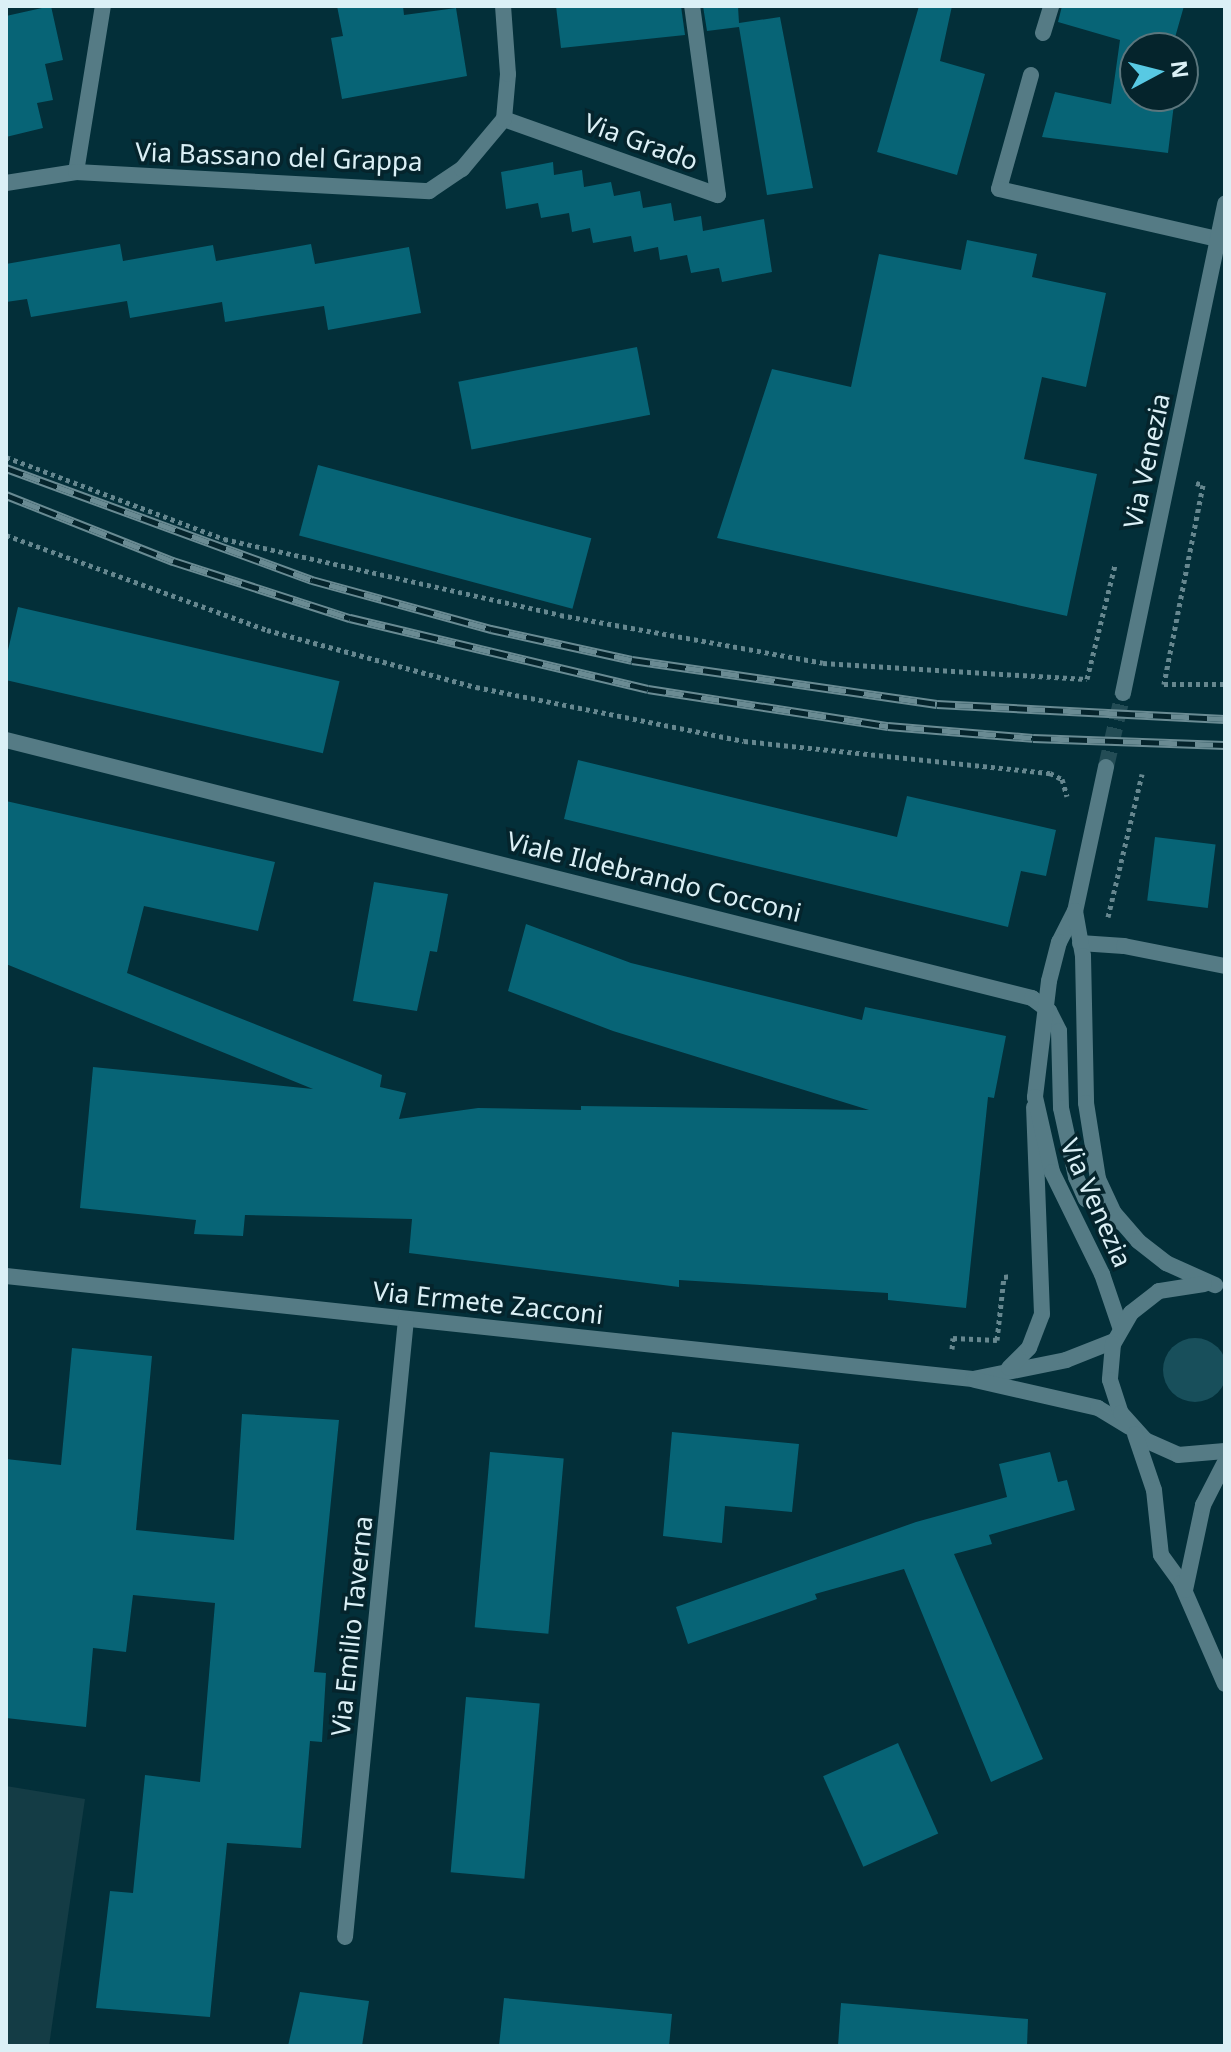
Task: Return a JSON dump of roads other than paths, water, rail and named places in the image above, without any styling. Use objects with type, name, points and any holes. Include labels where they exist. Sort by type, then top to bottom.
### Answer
[{"type":"street","points":[[76,172],[103,6]]},
{"type":"street","points":[[503,6],[508,74],[504,119]]},
{"type":"street","name":"Via Grado","points":[[504,119],[718,195],[692,6]]},
{"type":"street","points":[[1043,33],[1051,6]]},
{"type":"street","points":[[1031,75],[999,189],[1218,239]]},
{"type":"street","name":"Via Bassano del Grappa","points":[[6,183],[76,172],[429,191],[462,169],[504,119]]},
{"type":"street","name":"Via Venezia","points":[[1123,693],[1225,204]]},
{"type":"street","name":"Viale Ildebrando Cocconi","points":[[6,740],[1018,993],[1044,1006]]},
{"type":"street","name":"Via Venezia","points":[[1106,767],[1075,911],[1059,942],[1044,1006],[1035,1085],[1052,1172],[1102,1274],[1117,1334],[1110,1380],[1154,1490],[1161,1555],[1185,1596],[1225,1684]]},
{"type":"street","name":"Via Venezia","points":[[1075,911],[1080,943],[1091,1151],[1106,1198],[1126,1227],[1166,1263],[1220,1287]]},
{"type":"street","points":[[1080,943],[1107,943],[1225,966]]},
{"type":"street","points":[[1044,1006],[1060,1038],[1061,1108],[1076,1177],[1086,1199],[1126,1227]]},
{"type":"street","points":[[1003,1370],[1029,1348],[1042,1314],[1035,1085]]},
{"type":"street","name":"Via Ermete Zacconi","points":[[6,1276],[966,1378],[1098,1408],[1131,1428]]},
{"type":"street","name":"Via Venezia","points":[[1117,1334],[1159,1291],[1194,1283],[1220,1287]]},
{"type":"street","name":"Via Emilio Taverna","points":[[345,1937],[406,1319]]},
{"type":"street","name":"Via Ermete Zacconi","points":[[966,1378],[1066,1360],[1117,1334]]},
{"type":"street","points":[[1131,1428],[1178,1455],[1225,1451]]},
{"type":"street","points":[[1185,1596],[1186,1568],[1203,1505],[1225,1462]]},
{"type":"tunnel","points":[[1106,767],[1123,693]]},
{"type":"railway","points":[[6,468],[312,580],[491,629],[632,660],[937,704],[1225,719]]},
{"type":"railway","points":[[6,495],[173,561],[350,618],[648,689],[888,726],[1033,738],[1225,745]]}]
